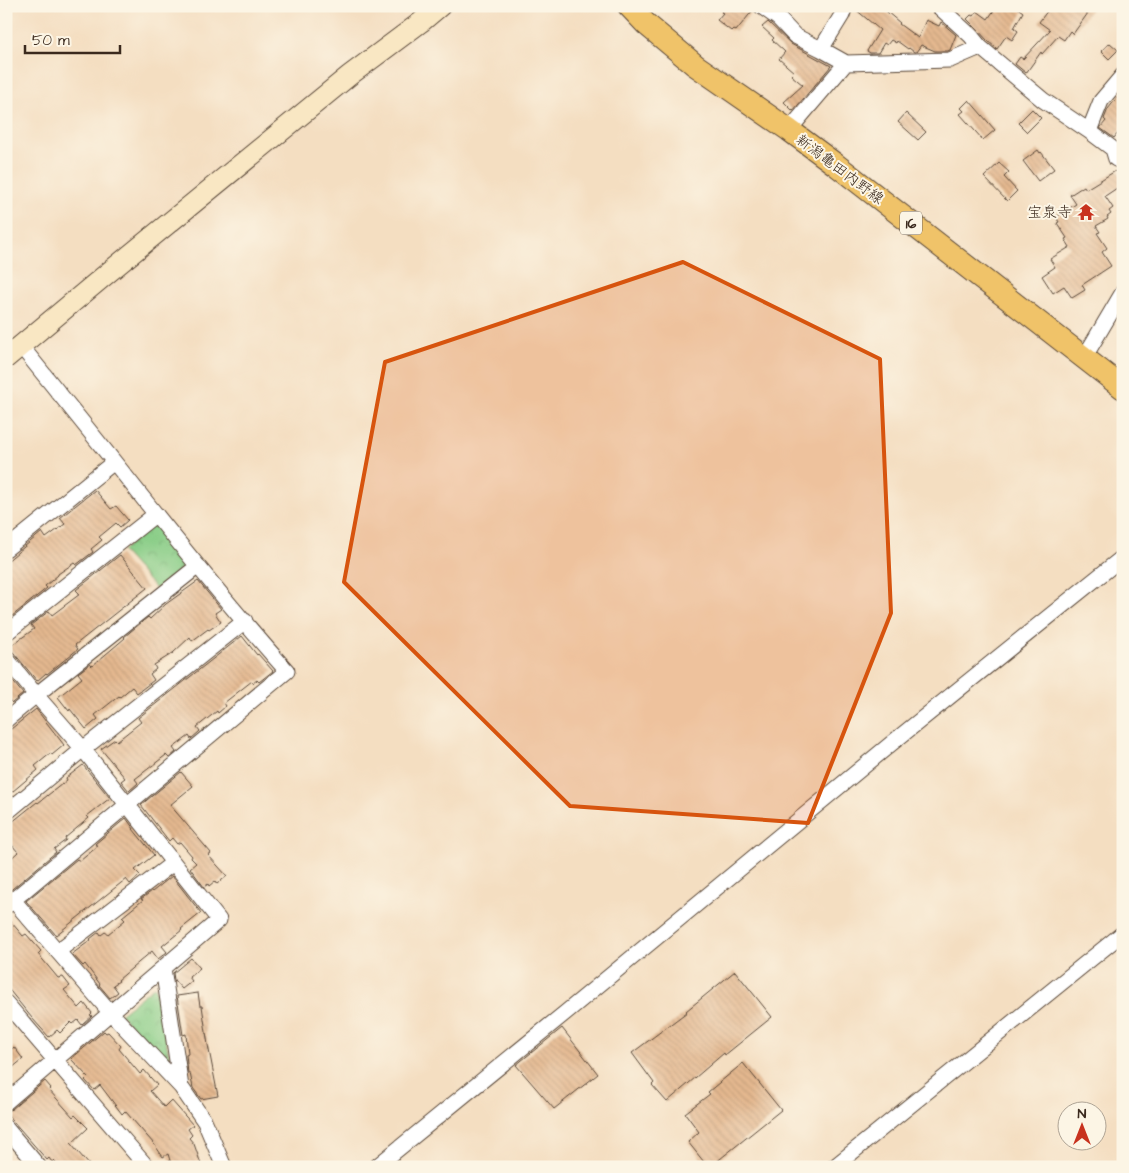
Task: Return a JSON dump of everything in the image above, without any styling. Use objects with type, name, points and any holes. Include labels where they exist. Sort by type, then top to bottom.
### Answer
[{"type":"main road","name":"新潟亀田内野線","points":[[629,6],[646,24],[695,65],[835,164],[1123,388]]},
{"type":"main road","name":"新潟亀田内野線","points":[[646,6],[695,65]]},
{"type":"street","points":[[224,1167],[205,1122],[182,1087],[111,1012],[58,952],[10,903],[287,671],[255,636],[114,462],[13,352],[350,75],[440,6]]},
{"type":"street","points":[[761,6],[778,18],[795,36],[846,63],[950,60],[980,47]]},
{"type":"street","points":[[821,49],[846,6]]},
{"type":"street","points":[[938,6],[971,36],[980,47],[1043,100],[1114,149],[1116,159],[1123,162]]},
{"type":"street","points":[[789,130],[846,63]]},
{"type":"street","points":[[1089,130],[1101,101],[1123,75]]},
{"type":"street","points":[[1084,358],[1123,292]]},
{"type":"street","points":[[6,549],[114,462]]},
{"type":"street","points":[[6,633],[156,514]]},
{"type":"street","points":[[376,1167],[892,742],[1123,557]]},
{"type":"street","points":[[6,720],[198,566]]},
{"type":"street","points":[[6,813],[82,749],[245,622]]},
{"type":"street","points":[[6,658],[82,749],[219,920],[6,1102]]},
{"type":"street","points":[[58,952],[173,863]]},
{"type":"street","points":[[834,1167],[1123,934]]},
{"type":"street","points":[[163,968],[182,1087]]},
{"type":"street","points":[[6,1003],[147,1167]]},
{"type":"street","points":[[6,1128],[38,1167]]},
{"type":"highlighted area","points":[[683,262],[880,359],[891,613],[808,823],[570,806],[344,582],[385,362]]},
{"type":"green space","points":[[151,526],[156,526],[184,561],[185,566],[156,589],[122,551]]},
{"type":"green space","points":[[155,986],[172,1070],[120,1014]]},
{"type":"building","points":[[726,6],[752,6],[753,10],[736,31],[733,29],[731,31],[717,20]]},
{"type":"building","points":[[854,6],[880,6],[899,24],[918,38],[926,20],[939,26],[941,22],[956,35],[948,51],[935,51],[921,45],[914,52],[897,41],[896,43],[891,40],[887,45],[884,43],[878,53],[870,53],[867,51],[880,30]]},
{"type":"building","points":[[997,6],[1015,6],[1023,12],[1014,28],[1018,31],[1012,40],[1006,36],[997,49],[967,19],[977,11],[988,19]]},
{"type":"building","points":[[1051,6],[1093,6],[1073,34],[1070,31],[1064,40],[1058,36],[1042,54],[1041,52],[1026,73],[1015,64],[1020,57],[1023,59],[1050,30],[1039,22]]},
{"type":"building","points":[[768,22],[791,44],[831,66],[793,111],[784,102],[803,85],[791,75],[794,72],[779,59],[785,52],[762,27]]},
{"type":"building","points":[[1110,43],[1118,50],[1109,59],[1101,51]]},
{"type":"building","points":[[1123,90],[1123,127],[1114,138],[1100,128],[1106,121],[1104,119],[1108,109]]},
{"type":"building","points":[[969,100],[995,130],[983,140],[960,114],[964,111],[961,108]]},
{"type":"building","points":[[1032,109],[1041,118],[1027,132],[1018,123]]},
{"type":"building","points":[[906,113],[926,132],[918,140],[898,122]]},
{"type":"building","points":[[1038,150],[1054,169],[1038,181],[1023,161]]},
{"type":"building","points":[[999,163],[1009,172],[1004,177],[1017,191],[1007,201],[984,177]]},
{"type":"building","points":[[1117,170],[1123,180],[1123,184],[1105,196],[1113,208],[1109,211],[1111,214],[1107,217],[1108,219],[1096,226],[1100,232],[1097,233],[1107,248],[1102,252],[1111,266],[1082,285],[1085,290],[1072,298],[1064,286],[1053,293],[1042,276],[1055,267],[1050,259],[1070,247],[1065,239],[1067,238],[1057,223],[1059,222],[1056,217],[1076,204],[1070,195],[1084,186],[1086,189]]},
{"type":"building","points":[[95,490],[111,509],[116,506],[128,520],[120,527],[116,523],[99,537],[102,540],[91,549],[93,552],[76,565],[74,563],[58,574],[45,586],[47,588],[6,621],[6,562],[42,532],[46,538],[65,524],[60,518]]},
{"type":"building","points":[[120,555],[147,588],[75,645],[78,649],[37,681],[9,647],[34,629],[31,625],[49,611],[52,615],[80,594],[76,590]]},
{"type":"building","points":[[198,581],[221,609],[215,613],[221,622],[192,641],[190,637],[173,653],[154,665],[156,669],[150,674],[154,680],[137,693],[132,687],[119,696],[95,715],[98,719],[86,729],[58,697],[82,678],[78,673],[90,664],[92,666],[148,617],[150,619],[166,604]]},
{"type":"building","points":[[242,636],[273,671],[259,682],[257,680],[253,683],[252,681],[224,703],[226,706],[197,727],[200,731],[191,739],[189,736],[173,748],[176,752],[169,758],[166,755],[135,779],[138,783],[129,791],[121,781],[125,778],[101,749],[115,739],[117,741],[141,722],[138,718]]},
{"type":"building","points":[[10,678],[23,694],[12,703],[6,697],[6,682]]},
{"type":"building","points":[[36,709],[64,745],[35,766],[38,770],[6,797],[6,733]]},
{"type":"building","points":[[83,765],[110,798],[87,816],[89,818],[54,849],[56,852],[6,894],[6,863],[18,852],[6,838],[6,827],[67,780],[66,778]]},
{"type":"building","points":[[181,772],[193,786],[170,805],[211,853],[208,855],[227,876],[217,884],[215,881],[209,886],[208,884],[204,887],[190,868],[196,863],[191,858],[192,856],[180,842],[177,844],[172,838],[169,841],[141,805]]},
{"type":"building","points":[[126,818],[154,855],[135,870],[140,875],[130,884],[126,879],[56,935],[26,901],[77,859],[80,861],[98,846],[95,844]]},
{"type":"building","points":[[172,876],[201,913],[162,946],[167,952],[158,959],[152,951],[118,980],[113,985],[118,992],[110,998],[85,964],[83,966],[72,954],[99,932],[101,935],[105,932],[108,934],[125,920],[122,917],[143,900],[141,899]]},
{"type":"building","points":[[6,916],[23,936],[26,934],[41,951],[38,954],[58,978],[63,977],[70,986],[64,990],[79,1008],[84,1003],[92,1013],[90,1015],[92,1016],[82,1025],[78,1020],[73,1024],[71,1022],[60,1033],[57,1030],[49,1037],[6,986]]},
{"type":"building","points":[[191,958],[200,968],[189,977],[192,981],[182,989],[174,980],[173,973]]},
{"type":"building","points":[[735,971],[772,1017],[725,1055],[724,1053],[667,1102],[652,1085],[654,1083],[632,1053],[687,1012]]},
{"type":"building","points":[[198,993],[218,1096],[201,1099],[193,1088],[190,1073],[188,1073],[186,1034],[183,1035],[177,996]]},
{"type":"building","points":[[562,1028],[598,1074],[554,1109],[516,1065]]},
{"type":"building","points":[[104,1031],[108,1032],[121,1046],[119,1049],[140,1074],[144,1070],[157,1085],[150,1091],[164,1107],[171,1100],[193,1125],[188,1129],[192,1135],[189,1138],[194,1144],[202,1167],[172,1167],[168,1154],[163,1157],[125,1111],[122,1114],[100,1085],[94,1090],[85,1080],[88,1077],[71,1059]]},
{"type":"building","points":[[14,1047],[23,1059],[6,1073],[6,1054]]},
{"type":"building","points":[[743,1063],[781,1110],[708,1167],[688,1142],[699,1132],[685,1113],[710,1094],[708,1092]]},
{"type":"building","points":[[45,1081],[51,1088],[49,1090],[73,1117],[75,1115],[88,1128],[71,1144],[91,1167],[60,1167],[54,1160],[52,1162],[49,1158],[47,1160],[6,1113],[6,1111],[12,1109]]},
{"type":"place","name":"宝泉寺","points":[[1086,212]]}]
